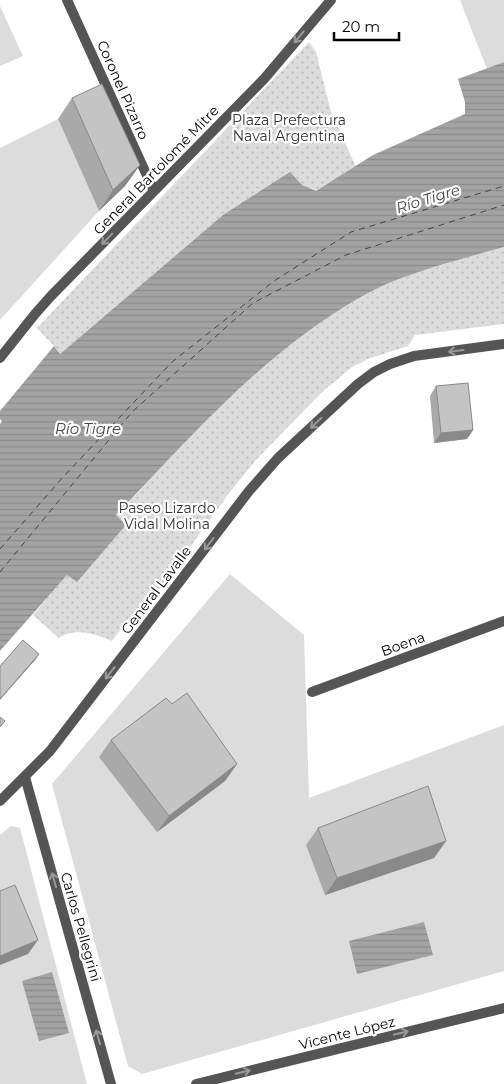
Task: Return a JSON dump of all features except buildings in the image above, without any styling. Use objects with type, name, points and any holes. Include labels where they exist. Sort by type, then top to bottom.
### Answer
[{"type":"street","name":"Coronel Pizarro","points":[[67,0],[154,191]]},
{"type":"street","name":"General Bartolomé Mitre","points":[[0,358],[34,314],[264,79],[331,0]]},
{"type":"street","name":"General Lavalle","points":[[0,801],[50,751],[249,491],[278,458],[358,384],[374,372],[390,364],[414,356],[504,344]]},
{"type":"street","name":"Boena","points":[[312,692],[504,621]]},
{"type":"street","name":"Carlos Pellegrini","points":[[25,777],[110,1084]]},
{"type":"street","name":"Vicente López","points":[[196,1084],[504,1008]]},
{"type":"green space","points":[[460,0],[504,0],[504,62],[487,69]]},
{"type":"green space","points":[[0,6],[23,56],[0,66]]},
{"type":"green space","name":"Plaza Prefectura Naval Argentina","points":[[309,42],[316,52],[331,112],[356,167],[316,191],[302,185],[223,215],[60,354],[37,328]]},
{"type":"green space","points":[[58,119],[99,211],[0,320],[0,148]]},
{"type":"green space","name":"Paseo Lizardo Vidal Molina","points":[[504,247],[504,324],[415,335],[408,346],[368,359],[352,367],[321,393],[255,461],[230,492],[132,627],[124,625],[112,641],[79,632],[59,638],[33,615],[67,574],[77,581],[126,525],[116,516],[208,418],[257,372],[283,351],[331,315],[376,289],[425,270]]},
{"type":"green space","points":[[230,574],[304,635],[309,798],[504,725],[504,971],[142,1074],[128,1066],[52,784]]},
{"type":"green space","points":[[11,826],[20,828],[87,1084],[0,1084],[0,835]]},
{"type":"water","name":"Río Tigre","points":[[504,62],[504,247],[425,270],[376,289],[331,315],[283,350],[209,418],[116,515],[126,525],[77,582],[67,575],[0,651],[0,424],[2,421],[0,419],[0,411],[54,346],[60,354],[223,215],[290,172],[302,185],[316,191],[373,155],[465,114],[465,102],[458,79]]},
{"type":"water","points":[[424,922],[433,955],[357,974],[349,941]]},
{"type":"water","points":[[52,972],[69,1033],[39,1041],[22,981]]},
{"type":"ferry route","points":[[0,549],[64,476],[172,362],[274,281],[351,232],[504,186]]},
{"type":"ferry route","points":[[0,572],[132,412],[253,303],[346,255],[504,205]]}]
